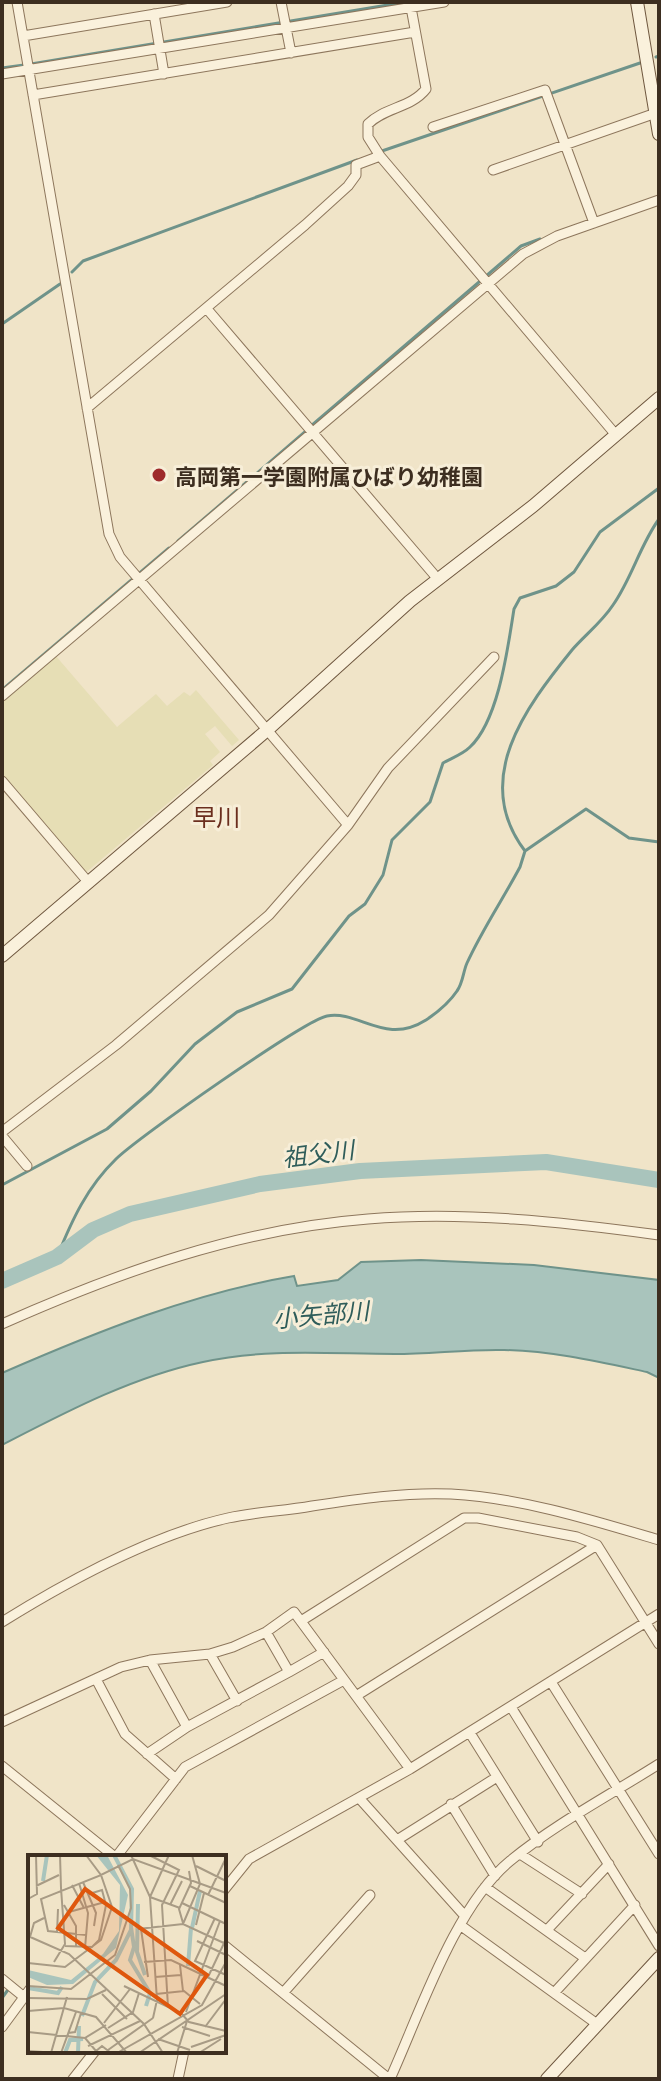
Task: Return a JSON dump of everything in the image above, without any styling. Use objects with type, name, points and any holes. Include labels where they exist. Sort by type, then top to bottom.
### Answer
[{"type":"street","points":[[17,2],[109,534],[136,576],[348,825]]},
{"type":"street","points":[[23,36],[227,2]]},
{"type":"street","points":[[281,2],[291,53]]},
{"type":"street","points":[[2,74],[410,5],[444,2]]},
{"type":"street","points":[[637,2],[659,134]]},
{"type":"street","points":[[410,5],[426,89],[418,100],[376,115],[368,124],[368,137],[377,152],[616,435]]},
{"type":"street","points":[[154,14],[164,74]]},
{"type":"street","points":[[33,95],[415,32]]},
{"type":"street","points":[[433,127],[545,90],[594,223]]},
{"type":"street","points":[[493,170],[565,145],[656,106]]},
{"type":"street","points":[[87,408],[348,186],[356,175],[356,165],[377,152]]},
{"type":"street","points":[[2,696],[136,576],[485,280],[523,254],[594,223],[659,200]]},
{"type":"street","points":[[207,309],[437,578]]},
{"type":"street","points":[[2,956],[266,731],[437,578],[533,506],[659,398]]},
{"type":"street","points":[[27,1166],[2,1134],[116,1045],[269,915],[348,825],[388,768],[494,657]]},
{"type":"street","points":[[2,781],[89,883]]},
{"type":"street","points":[[2,1324],[123,1272],[175,1256],[249,1238],[352,1221],[436,1216],[506,1218],[659,1235]]},
{"type":"street","points":[[2,1622],[93,1571],[187,1530],[228,1518],[373,1496],[452,1494],[507,1502],[562,1512],[659,1540]]},
{"type":"street","points":[[301,1621],[464,1518],[577,1537],[597,1545],[659,1644]]},
{"type":"street","points":[[356,1696],[597,1545]]},
{"type":"street","points":[[2,1722],[96,1679],[150,1660],[210,1654],[266,1632],[294,1612],[410,1769]]},
{"type":"street","points":[[226,1888],[249,1859],[360,1799],[659,1614]]},
{"type":"street","points":[[266,1632],[289,1672]]},
{"type":"street","points":[[147,1754],[187,1727],[324,1652]]},
{"type":"street","points":[[210,1654],[237,1701]]},
{"type":"street","points":[[150,1660],[187,1727]]},
{"type":"street","points":[[96,1679],[125,1734],[176,1779]]},
{"type":"street","points":[[117,1855],[185,1767],[344,1680]]},
{"type":"street","points":[[551,1682],[659,1854]]},
{"type":"street","points":[[511,1707],[659,1946]]},
{"type":"street","points":[[470,1733],[538,1842]]},
{"type":"street","points":[[226,1947],[389,2079],[462,1920],[485,1887],[520,1854],[659,1764]]},
{"type":"street","points":[[2,1766],[113,1855]]},
{"type":"street","points":[[397,1840],[497,1777]]},
{"type":"street","points":[[360,1799],[462,1920],[597,2024]]},
{"type":"street","points":[[451,1804],[495,1876]]},
{"type":"street","points":[[520,1854],[582,1894]]},
{"type":"street","points":[[547,1930],[609,1864]]},
{"type":"street","points":[[485,1887],[585,1958]]},
{"type":"street","points":[[283,1993],[370,1895]]},
{"type":"street","points":[[554,1993],[635,1905]]},
{"type":"street","points":[[547,2079],[659,1958]]},
{"type":"street","points":[[2,1979],[27,1993],[2,2027]]},
{"type":"street","points":[[73,2079],[93,2053]]},
{"type":"street","points":[[178,2079],[184,2053]]},
{"type":"shaded area","points":[[55,655],[117,727],[156,694],[167,706],[184,692],[190,696],[196,690],[239,740],[232,746],[215,726],[205,734],[220,752],[210,761],[213,765],[84,874],[2,777],[2,701]]},
{"type":"water","name":"小矢部川","points":[[421,1260],[534,1265],[659,1280],[659,1378],[647,1372],[594,1361],[522,1351],[251,1355],[203,1362],[151,1377],[100,1397],[2,1445],[2,1373],[182,1303],[256,1283],[294,1276],[297,1286],[338,1280],[361,1262]]},
{"type":"waterway","points":[[31,64],[406,2]]},
{"type":"waterway","points":[[379,152],[640,63]]},
{"type":"waterway","points":[[2,68],[24,65]]},
{"type":"waterway","points":[[72,272],[83,261],[357,160]]},
{"type":"waterway","points":[[311,426],[521,246],[540,239]]},
{"type":"waterway","points":[[2,324],[60,284]]},
{"type":"waterway","points":[[178,541],[306,431]]},
{"type":"waterway","points":[[2,1185],[107,1129],[151,1091],[195,1044],[237,1012],[292,989],[349,916],[365,904],[383,875],[392,840],[430,802],[443,763],[461,754],[480,735],[495,701],[514,609],[520,598],[556,586],[574,572],[600,532],[659,488]]},
{"type":"waterway","points":[[525,851],[510,824],[503,798],[504,771],[511,746],[522,720],[554,672],[613,605],[659,519]]},
{"type":"waterway","points":[[2,690],[169,548]]},
{"type":"waterway","points":[[57,1257],[81,1205],[116,1159],[256,1057],[327,1016],[350,1018],[398,1030],[426,1020],[443,1007],[459,988],[473,951],[520,867],[525,851],[586,809],[629,838],[659,842]]},
{"type":"waterway","name":"祖父川","points":[[2,1281],[57,1257],[93,1230],[130,1214],[260,1184],[360,1171],[546,1162],[659,1180]]},
{"type":"waterway","points":[[2,1998],[10,1987]]},
{"type":"place","name":"高岡第一学園附属ひばり幼稚園","points":[[159,475]]},
{"type":"district","name":"早川","points":[[216,815]]}]
